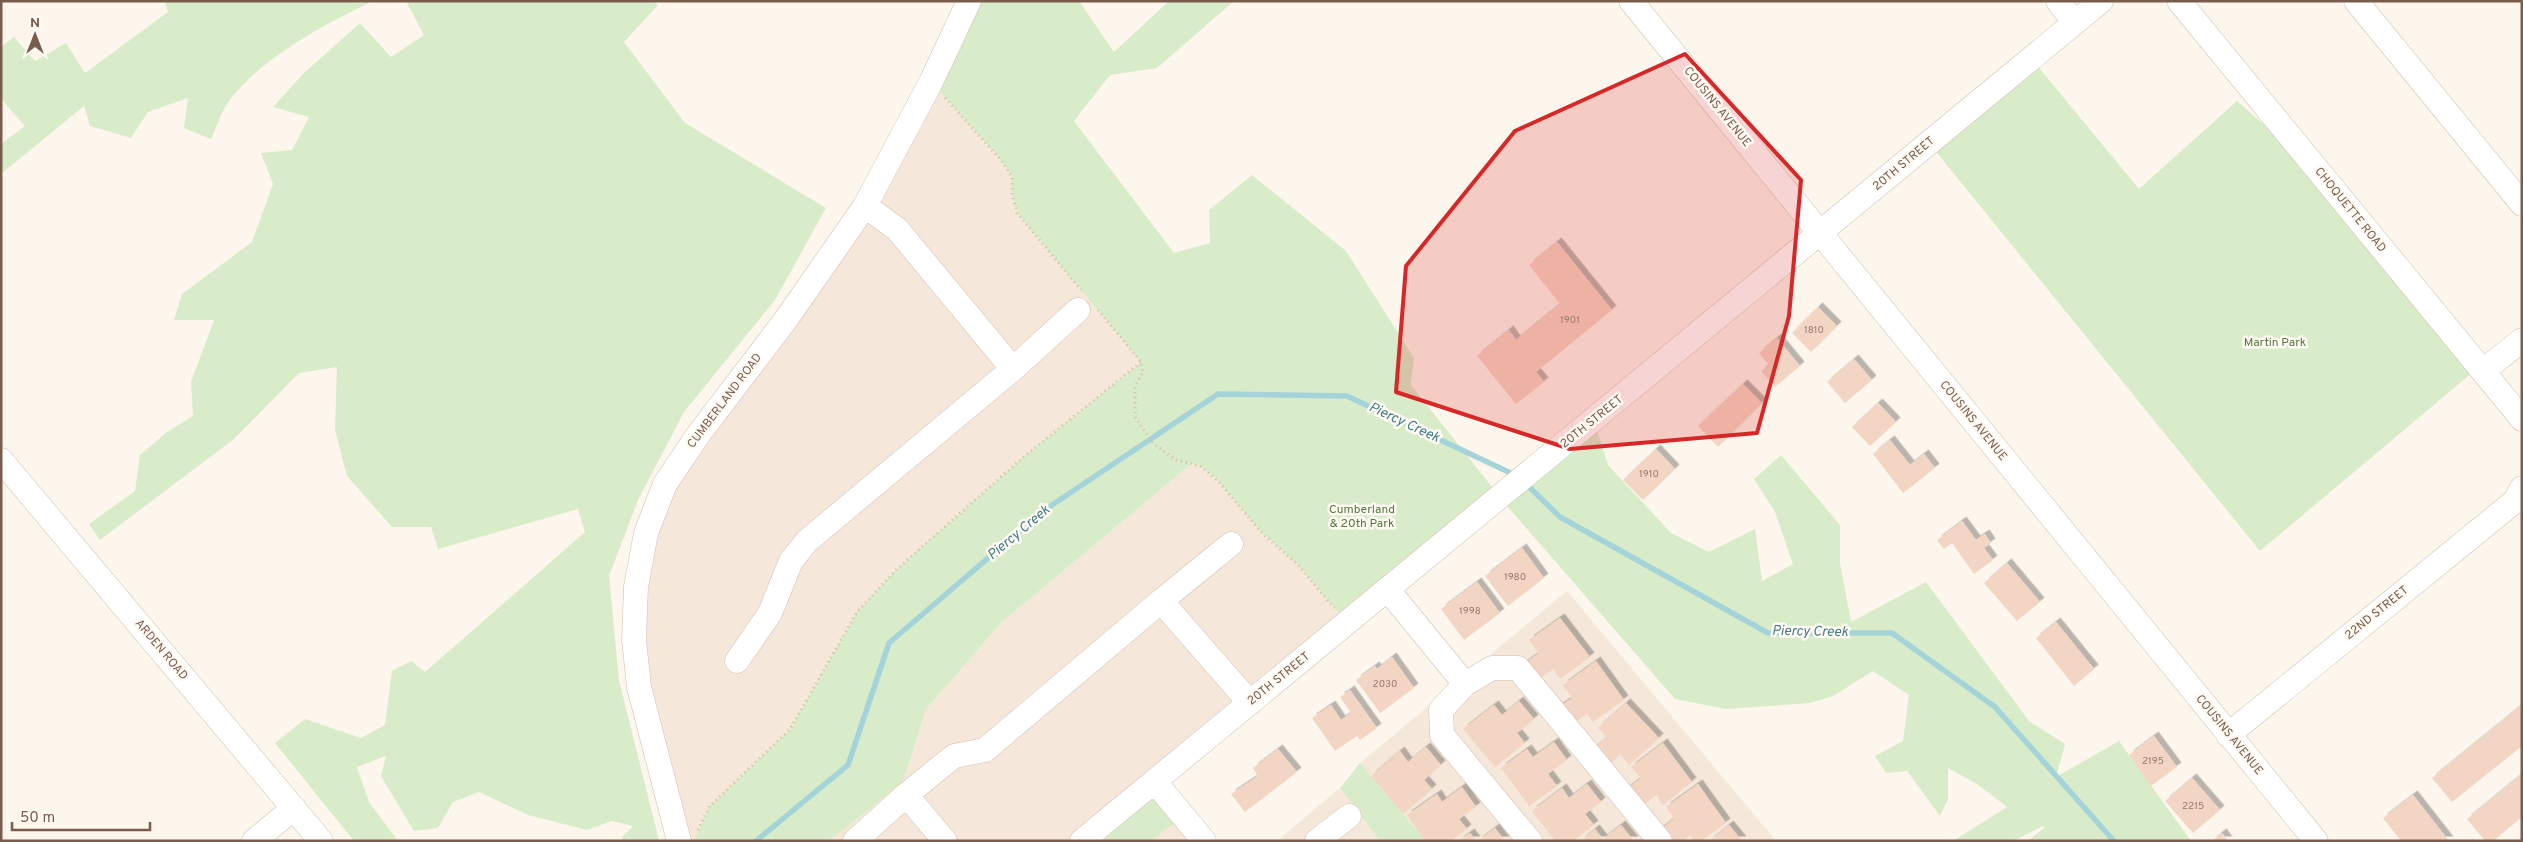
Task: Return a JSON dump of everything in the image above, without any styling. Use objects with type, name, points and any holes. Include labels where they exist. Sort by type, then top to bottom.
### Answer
[{"type":"street","name":"CUMBERLAND ROAD","points":[[688,836],[639,687],[634,640],[636,588],[646,533],[665,484],[698,435],[787,318],[865,206],[931,82],[969,1]]},
{"type":"street","name":"COUSINS AVENUE","points":[[1631,1],[2316,841]]},
{"type":"street","points":[[2058,1],[2074,22]]},
{"type":"street","name":"20TH STREET","points":[[1082,841],[2101,1]]},
{"type":"street","name":"CHOQUETTE ROAD","points":[[2179,1],[2522,419]]},
{"type":"street","points":[[2356,1],[2522,204]]},
{"type":"street","points":[[865,206],[897,229],[1013,368]]},
{"type":"street","points":[[737,661],[770,613],[791,561],[806,541],[1013,368],[1085,303]]},
{"type":"street","points":[[2483,371],[2522,340]]},
{"type":"street","name":"ARDEN ROAD","points":[[1,460],[321,841]]},
{"type":"street","name":"22ND STREET","points":[[2228,735],[2515,501],[2522,488]]},
{"type":"street","points":[[855,841],[906,795],[954,756],[986,750],[1231,544]]},
{"type":"street","points":[[1388,590],[1465,684]]},
{"type":"street","points":[[1161,601],[1250,703]]},
{"type":"street","points":[[1530,841],[1442,735],[1441,710],[1465,684],[1492,668],[1518,668],[1660,841]]},
{"type":"street","points":[[1155,782],[1204,841]]},
{"type":"street","points":[[906,795],[945,841]]},
{"type":"street","points":[[254,841],[294,808]]},
{"type":"street","points":[[1317,841],[1349,816]]},
{"type":"path","points":[[931,82],[1002,160],[1012,177],[1012,194],[1017,213],[1085,303],[1141,362],[1142,372],[1135,386],[1135,417],[1153,443],[1176,460],[1200,466],[1217,480],[1261,532],[1298,565],[1347,623]]},
{"type":"path","points":[[688,836],[709,807],[790,729],[857,612],[896,570],[1021,459],[1141,362]]},
{"type":"highlighted area","points":[[1685,54],[1801,180],[1789,316],[1757,433],[1570,449],[1396,392],[1406,266],[1515,131]]},
{"type":"shaded area","points":[[931,82],[1001,160],[1012,177],[1012,194],[1017,213],[1141,362],[1021,459],[952,520],[857,612],[790,729],[709,807],[694,841],[679,841],[639,687],[646,533],[787,318]]},
{"type":"shaded area","points":[[1191,464],[1200,466],[1217,480],[1261,532],[1298,565],[1347,623],[1082,841],[829,841],[903,782],[926,709],[1002,622]]},
{"type":"shaded area","points":[[1567,591],[1776,841],[1426,841],[1360,763]]},
{"type":"shaded area","points":[[1340,788],[1380,841],[1277,841]]},
{"type":"shaded area","points":[[1184,815],[1205,841],[1151,841]]},
{"type":"green space","points":[[165,1],[373,1],[334,20],[295,43],[259,70],[226,105],[211,139],[184,128],[188,98],[148,112],[131,138],[90,126],[84,106],[1,174],[1,144],[25,126],[1,99],[1,47],[14,37],[35,61],[66,43],[85,73],[168,12]]},
{"type":"green space","points":[[406,1],[654,1],[658,5],[624,42],[685,123],[826,208],[775,300],[684,412],[638,500],[609,576],[619,681],[659,841],[622,841],[622,837],[633,826],[612,821],[587,830],[528,815],[479,792],[453,802],[438,828],[414,831],[381,776],[386,756],[357,767],[369,802],[398,841],[354,841],[275,743],[305,719],[361,738],[385,725],[392,671],[411,661],[425,672],[585,532],[578,509],[438,549],[431,527],[392,527],[347,476],[335,430],[337,367],[299,373],[234,439],[100,540],[89,524],[135,491],[140,455],[167,432],[193,416],[191,382],[214,320],[174,320],[182,294],[252,242],[273,184],[261,153],[292,150],[309,117],[273,107],[304,73],[360,23],[391,57],[424,35]]},
{"type":"green space","name":"Cumberland & 20th Park","points":[[969,1],[1079,1],[1114,52],[1169,1],[1234,1],[1157,68],[1110,75],[1074,121],[1174,253],[1210,243],[1209,210],[1252,175],[1346,251],[1414,358],[1411,385],[1500,497],[1594,420],[1608,465],[1671,533],[1709,552],[1755,529],[1762,581],[1793,564],[1775,512],[1754,479],[1781,455],[1840,525],[1840,563],[1851,622],[1926,582],[2029,721],[2065,744],[2056,777],[2119,741],[2191,841],[2028,841],[2044,828],[2043,826],[2013,841],[1953,841],[2007,807],[1977,784],[1948,768],[1948,799],[1940,816],[1907,771],[1886,773],[1875,756],[1903,741],[1909,695],[1873,671],[1833,696],[1810,703],[1726,709],[1675,699],[1500,498],[1347,623],[1298,565],[1261,532],[1217,480],[1200,466],[1191,464],[1002,622],[926,709],[903,782],[829,841],[694,841],[709,807],[790,729],[857,612],[896,570],[1021,459],[1141,362],[1017,213],[1012,194],[1012,177],[1001,160],[931,82]]},
{"type":"green space","name":"Martin Park","points":[[2031,58],[2139,189],[2237,101],[2318,172],[2479,367],[2260,551],[1929,143]]},
{"type":"green space","points":[[1360,763],[1426,841],[1380,841],[1340,788]]},
{"type":"green space","points":[[1150,786],[1178,820],[1151,841],[1082,841]]},
{"type":"building","points":[[1557,242],[1612,310],[1536,372],[1544,382],[1516,404],[1477,356],[1509,330],[1516,340],[1560,304],[1529,265]]},
{"type":"building","points":[[1818,307],[1837,326],[1811,352],[1792,333]]},
{"type":"building","points":[[1777,338],[1800,366],[1775,387],[1761,371],[1769,365],[1759,353]]},
{"type":"building","points":[[1854,359],[1872,380],[1845,403],[1827,382]]},
{"type":"building","points":[[1743,384],[1762,403],[1718,447],[1698,426]]},
{"type":"building","points":[[1878,403],[1896,422],[1870,446],[1852,427]]},
{"type":"building","points":[[1890,440],[1910,465],[1924,454],[1935,468],[1903,493],[1873,454]]},
{"type":"building","points":[[1656,449],[1675,469],[1643,500],[1623,480]]},
{"type":"building","points":[[1962,521],[1976,540],[1985,534],[1991,543],[1984,548],[1993,560],[1974,574],[1952,543],[1944,549],[1937,540]]},
{"type":"building","points":[[1522,548],[1544,578],[1508,606],[1485,576]]},
{"type":"building","points":[[2007,563],[2040,602],[2017,621],[1984,583]]},
{"type":"building","points":[[1477,582],[1500,613],[1464,640],[1441,609]]},
{"type":"building","points":[[1560,618],[1590,657],[1560,679],[1553,669],[1534,683],[1521,666],[1539,653],[1529,640]]},
{"type":"building","points":[[2056,622],[2094,669],[2074,686],[2036,638]]},
{"type":"building","points":[[1392,657],[1414,688],[1380,713],[1356,680],[1375,666],[1377,669]]},
{"type":"building","points":[[1596,661],[1624,700],[1593,722],[1587,714],[1569,727],[1556,709],[1572,698],[1563,685]]},
{"type":"building","points":[[1350,690],[1377,728],[1360,740],[1357,736],[1335,751],[1312,718],[1331,705],[1341,720],[1351,713],[1340,697]]},
{"type":"building","points":[[1519,701],[1534,719],[1517,733],[1525,743],[1495,767],[1463,729],[1494,705],[1502,715]]},
{"type":"building","points":[[1626,703],[1659,738],[1629,765],[1620,754],[1604,769],[1589,753],[1607,737],[1598,728]]},
{"type":"building","points":[[2522,705],[2522,746],[2452,802],[2432,778]]},
{"type":"building","points":[[2154,736],[2177,767],[2151,786],[2129,755]]},
{"type":"building","points":[[1554,742],[1567,760],[1548,774],[1557,786],[1529,806],[1501,768],[1527,749],[1533,757]]},
{"type":"building","points":[[1663,743],[1692,782],[1663,805],[1656,795],[1637,810],[1623,792],[1641,778],[1631,767]]},
{"type":"building","points":[[1426,747],[1441,765],[1424,780],[1432,789],[1403,814],[1371,776],[1400,751],[1408,762]]},
{"type":"building","points":[[1278,749],[1297,772],[1245,812],[1231,794],[1258,776],[1253,768]]},
{"type":"building","points":[[2522,774],[2522,817],[2493,841],[2485,841],[2467,819]]},
{"type":"building","points":[[2192,778],[2220,810],[2193,833],[2165,801]]},
{"type":"building","points":[[1587,784],[1601,802],[1585,814],[1594,825],[1573,841],[1555,841],[1532,811],[1562,788],[1569,798]]},
{"type":"building","points":[[1698,784],[1726,823],[1701,841],[1694,841],[1690,835],[1683,841],[1663,841],[1657,832],[1674,819],[1666,807]]},
{"type":"building","points":[[1462,787],[1476,807],[1459,819],[1467,829],[1451,841],[1425,841],[1407,815],[1437,794],[1442,802]]},
{"type":"building","points":[[2413,795],[2449,841],[2401,841],[2383,818]]},
{"type":"building","points":[[1621,825],[1634,841],[1581,841],[1595,829],[1603,839]]},
{"type":"building","points":[[1729,825],[1742,841],[1710,841]]},
{"type":"building","points":[[1495,828],[1505,841],[1478,841]]},
{"type":"building","points":[[1470,833],[1476,841],[1459,841]]},
{"type":"building","points":[[2222,833],[2228,841],[2212,841]]},
{"type":"waterway","name":"Piercy Creek","points":[[756,841],[848,765],[889,643],[1043,511],[1218,394],[1347,396],[1515,475]]},
{"type":"waterway","name":"Piercy Creek","points":[[1524,482],[1560,517],[1768,633],[1892,633],[1995,707],[2114,841]]}]
